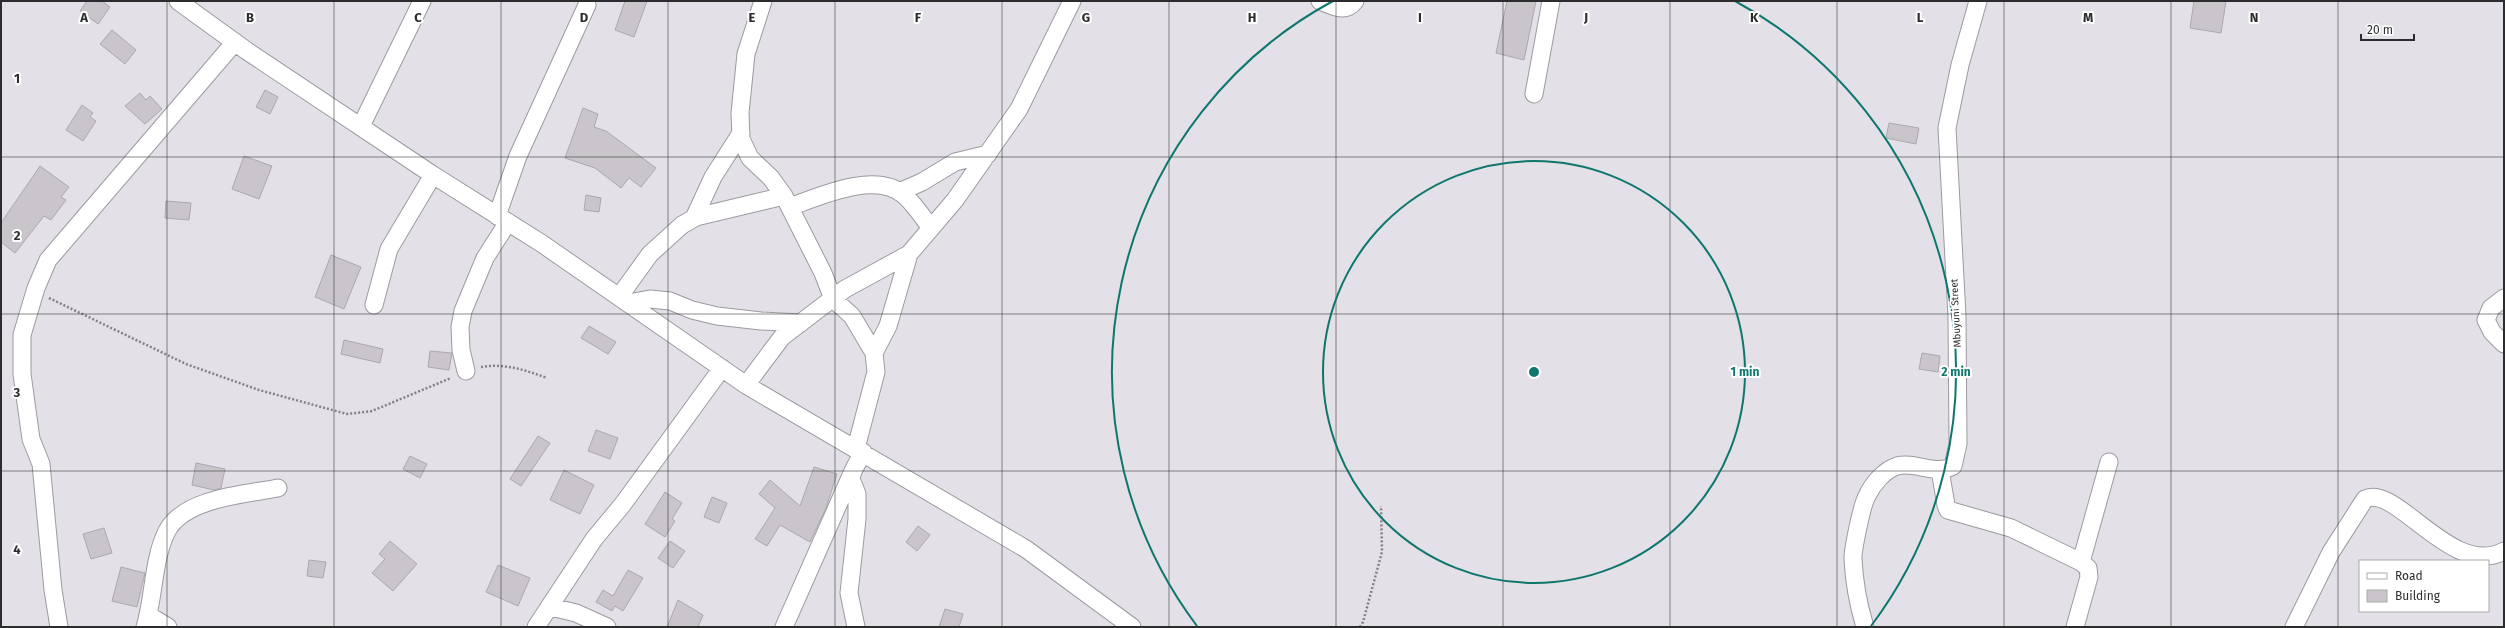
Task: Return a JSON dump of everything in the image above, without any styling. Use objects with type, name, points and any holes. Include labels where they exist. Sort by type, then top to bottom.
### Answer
[{"type":"street","points":[[178,1],[235,42],[623,300],[746,385],[860,450],[1026,549],[1132,627]]},
{"type":"street","points":[[361,126],[422,1]]},
{"type":"street","points":[[763,1],[746,54],[740,113],[741,139],[750,158],[771,178],[787,202],[823,273],[833,299],[852,316],[874,353],[876,372],[860,450],[853,471],[784,627]]},
{"type":"street","points":[[874,353],[888,326],[909,254],[930,227],[967,185],[1018,109],[1072,1]]},
{"type":"street","points":[[1320,1],[1343,9],[1350,7],[1355,1]]},
{"type":"street","points":[[1534,94],[1551,1]]},
{"type":"street","name":"Mbuyuni Street","points":[[1940,470],[1953,466],[1958,444],[1957,316],[1947,128],[1960,65],[1978,1]]},
{"type":"street","points":[[466,371],[461,350],[460,327],[463,311],[502,219],[518,156],[587,5]]},
{"type":"street","points":[[59,627],[52,590],[41,464],[32,439],[22,374],[22,335],[36,288],[48,260],[235,42]]},
{"type":"street","points":[[694,218],[713,177],[741,133]]},
{"type":"street","points":[[899,192],[922,182],[955,162],[988,154]]},
{"type":"street","points":[[374,305],[389,249],[433,175]]},
{"type":"street","points":[[623,300],[650,254],[666,238],[694,218],[787,202],[860,186],[877,184],[899,192],[930,227]]},
{"type":"street","points":[[746,385],[782,337],[845,289],[909,254]]},
{"type":"street","points":[[2504,298],[2491,308],[2486,320],[2489,327],[2504,344]]},
{"type":"street","points":[[623,300],[650,299],[670,301],[692,310],[718,316],[761,321],[801,322]]},
{"type":"street","points":[[536,627],[551,607],[594,539],[624,504],[722,368]]},
{"type":"street","points":[[2081,562],[2109,462]]},
{"type":"street","points":[[1865,627],[1857,599],[1853,556],[1866,497],[1876,482],[1895,467],[1906,465],[1940,470],[1948,510],[2011,528],[2081,562],[2088,568],[2089,577],[2076,627]]},
{"type":"street","points":[[853,471],[852,479],[857,494],[858,519],[849,593],[856,627]]},
{"type":"street","points":[[168,627],[146,621],[167,531],[181,514],[212,501],[278,488]]},
{"type":"street","points":[[2294,627],[2331,552],[2365,499],[2371,497],[2384,499],[2440,540],[2472,555],[2492,557],[2504,551]]},
{"type":"street","points":[[551,607],[576,613],[608,627]]},
{"type":"path","points":[[36,288],[56,303],[186,364],[259,390],[347,414],[372,411],[466,371],[496,364],[522,369],[547,378]]},
{"type":"path","points":[[1360,627],[1363,622],[1382,552],[1381,506]]},
{"type":"building","points":[[87,1],[102,1],[110,7],[98,24],[80,11]]},
{"type":"building","points":[[625,1],[647,1],[634,37],[615,30]]},
{"type":"building","points":[[1507,1],[1536,1],[1524,60],[1496,53]]},
{"type":"building","points":[[2194,1],[2226,1],[2221,33],[2190,28]]},
{"type":"building","points":[[112,30],[136,50],[125,64],[100,44]]},
{"type":"building","points":[[265,90],[278,97],[270,114],[256,107]]},
{"type":"building","points":[[140,93],[146,100],[150,96],[162,109],[145,124],[125,106]]},
{"type":"building","points":[[82,105],[93,113],[90,117],[96,121],[83,141],[66,130]]},
{"type":"building","points":[[583,108],[598,114],[594,127],[606,131],[656,168],[641,187],[629,178],[621,188],[595,168],[565,158]]},
{"type":"building","points":[[1889,123],[1919,128],[1916,144],[1886,138]]},
{"type":"building","points":[[244,156],[272,166],[259,199],[232,189]]},
{"type":"building","points":[[40,166],[69,187],[61,197],[66,200],[51,220],[44,216],[15,253],[1,242],[1,223]]},
{"type":"building","points":[[586,195],[601,198],[599,212],[584,210]]},
{"type":"building","points":[[166,201],[191,203],[189,220],[165,218]]},
{"type":"building","points":[[331,255],[361,267],[344,309],[315,297]]},
{"type":"building","points":[[589,326],[616,342],[608,354],[581,338]]},
{"type":"building","points":[[344,340],[383,349],[380,363],[341,354]]},
{"type":"building","points":[[430,351],[452,353],[449,370],[428,367]]},
{"type":"building","points":[[1922,353],[1940,356],[1938,372],[1919,369]]},
{"type":"building","points":[[596,430],[618,438],[610,459],[588,451]]},
{"type":"building","points":[[538,436],[550,443],[521,486],[510,479]]},
{"type":"building","points":[[410,456],[427,464],[420,478],[403,469]]},
{"type":"building","points":[[196,463],[225,469],[221,488],[214,490],[192,485]]},
{"type":"building","points":[[814,467],[837,474],[826,508],[810,542],[780,525],[767,546],[755,539],[775,508],[759,494],[770,480],[800,506]]},
{"type":"building","points":[[564,470],[594,485],[580,514],[550,500]]},
{"type":"building","points":[[665,492],[682,503],[672,519],[675,521],[665,537],[645,524]]},
{"type":"building","points":[[712,497],[727,503],[719,523],[704,517]]},
{"type":"building","points":[[918,526],[930,535],[917,551],[906,542]]},
{"type":"building","points":[[104,528],[112,553],[91,559],[83,534]]},
{"type":"building","points":[[390,541],[417,564],[393,591],[372,573],[385,559],[379,554]]},
{"type":"building","points":[[670,541],[685,551],[673,568],[658,558]]},
{"type":"building","points":[[309,560],[326,562],[323,578],[307,576]]},
{"type":"building","points":[[498,565],[530,578],[518,606],[486,592]]},
{"type":"building","points":[[121,567],[145,573],[137,607],[112,601]]},
{"type":"building","points":[[628,570],[643,578],[623,611],[615,606],[612,611],[596,602],[603,590],[613,596]]},
{"type":"building","points":[[678,600],[703,615],[698,627],[667,627]]},
{"type":"building","points":[[945,609],[963,614],[959,627],[939,627]]}]
